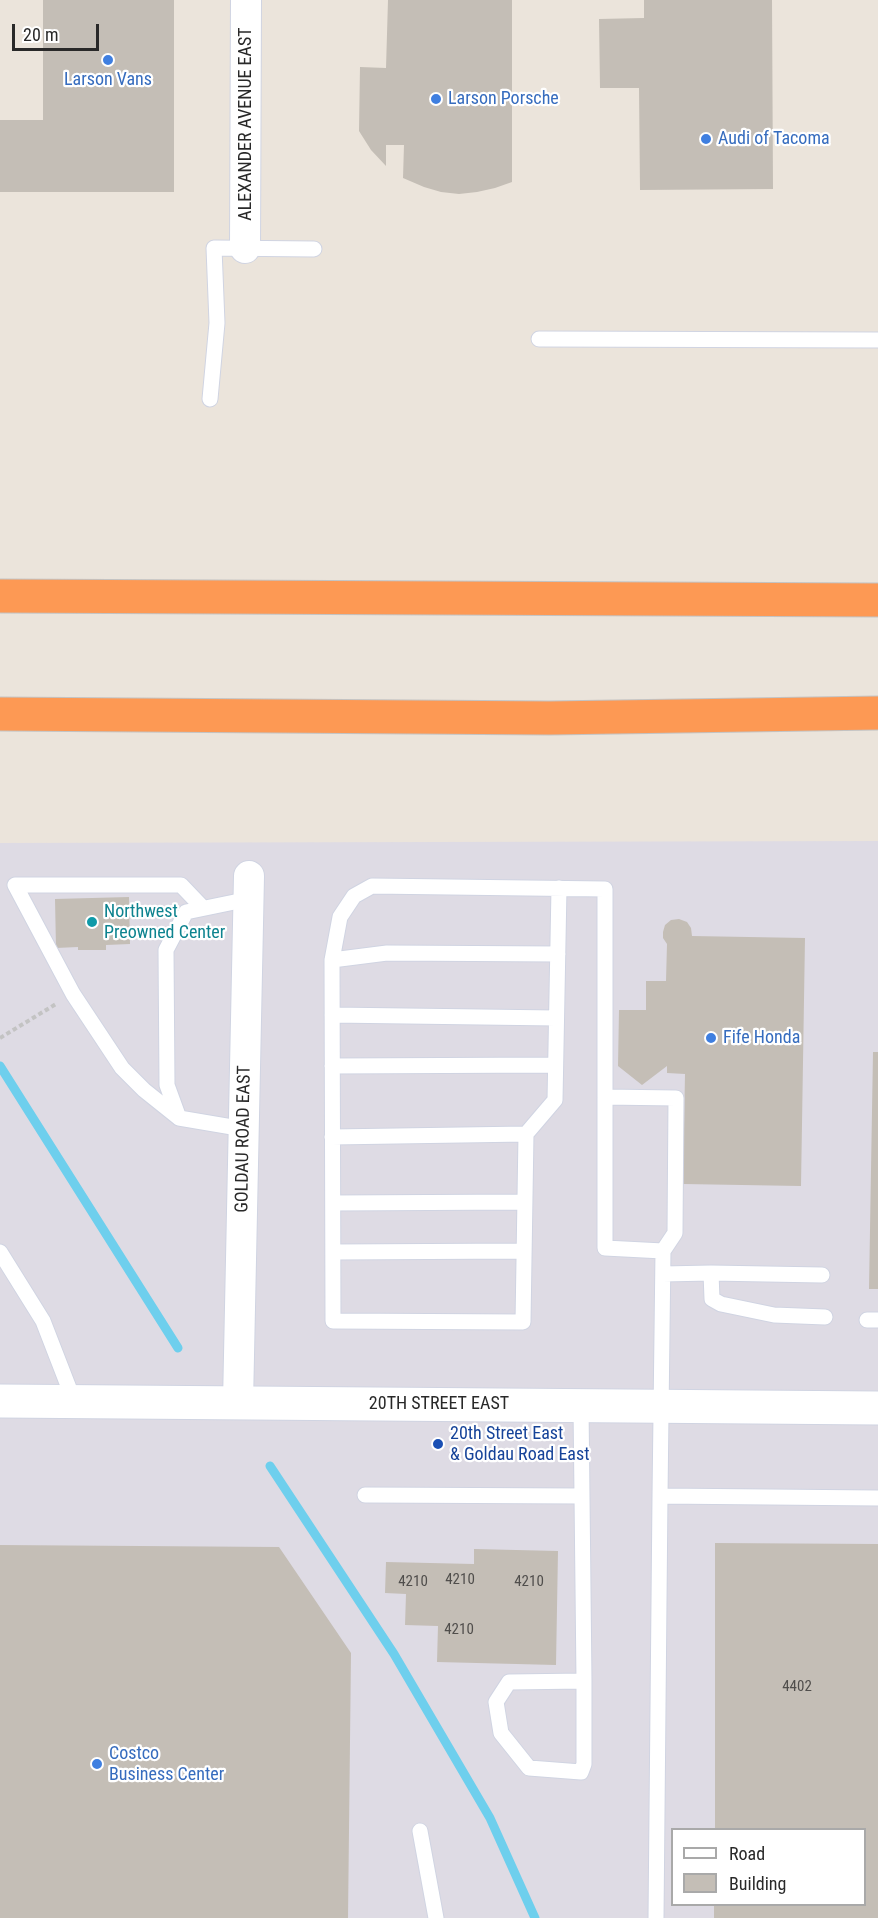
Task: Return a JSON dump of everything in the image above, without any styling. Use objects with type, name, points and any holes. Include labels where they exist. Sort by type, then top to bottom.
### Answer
[{"type":"highway","points":[[0,596],[878,600]]},
{"type":"highway","points":[[0,714],[550,717],[878,712]]},
{"type":"main road","name":"20TH STREET EAST","points":[[0,1401],[878,1408]]},
{"type":"street","name":"ALEXANDER AVENUE EAST","points":[[245,248],[246,0]]},
{"type":"street","name":"GOLDAU ROAD EAST","points":[[238,1403],[249,887]]},
{"type":"lane","points":[[210,399],[217,323],[214,248],[314,249]]},
{"type":"lane","points":[[539,339],[878,340]]},
{"type":"lane","points":[[203,908],[181,885],[15,885],[73,994],[122,1068],[144,1090],[179,1118],[244,1129]]},
{"type":"lane","points":[[559,888],[555,1100],[526,1134],[523,1322],[333,1321],[332,960],[340,917],[354,896],[372,886],[559,888],[605,889],[605,1248],[663,1251]]},
{"type":"lane","points":[[179,1118],[167,1085],[166,950],[186,912],[203,908],[249,887]]},
{"type":"lane","points":[[332,960],[387,953],[558,954]]},
{"type":"lane","points":[[332,1015],[556,1018]]},
{"type":"lane","points":[[332,1066],[555,1065]]},
{"type":"lane","points":[[605,1097],[676,1098],[675,1233],[663,1251],[656,1918]]},
{"type":"lane","points":[[332,1137],[526,1134]]},
{"type":"lane","points":[[333,1203],[525,1202]]},
{"type":"lane","points":[[333,1252],[524,1251]]},
{"type":"lane","points":[[0,1252],[43,1321],[74,1401]]},
{"type":"lane","points":[[711,1273],[712,1299],[721,1304],[774,1315],[825,1317]]},
{"type":"lane","points":[[663,1274],[822,1275]]},
{"type":"lane","points":[[581,1406],[584,1681],[584,1764],[581,1772],[529,1768],[501,1733],[496,1702],[509,1682],[584,1681]]},
{"type":"lane","points":[[365,1495],[582,1496]]},
{"type":"lane","points":[[660,1496],[878,1498]]},
{"type":"lane","points":[[420,1831],[436,1918]]},
{"type":"path","points":[[0,1038],[73,994]]},
{"type":"shaded area","points":[[878,841],[878,1918],[0,1918],[0,843]]},
{"type":"building","name":"Larson Vans","points":[[43,0],[174,0],[174,192],[0,192],[0,120],[43,120]]},
{"type":"building","name":"Larson Porsche","points":[[388,0],[512,0],[512,182],[477,192],[459,194],[441,192],[403,178],[404,145],[386,145],[386,166],[371,150],[359,131],[360,67],[386,68]]},
{"type":"building","name":"Audi of Tacoma","points":[[644,0],[772,0],[773,189],[640,190],[639,88],[600,88],[599,19],[644,18]]},
{"type":"building","name":"Northwest Preowned Center","points":[[129,897],[130,944],[106,945],[106,950],[78,950],[78,947],[56,948],[55,899]]},
{"type":"building","name":"Fife Honda","points":[[679,919],[687,922],[692,936],[805,938],[801,1186],[683,1184],[685,1074],[667,1073],[667,1066],[642,1085],[618,1066],[619,1010],[646,1010],[646,981],[666,981],[667,944],[663,938],[663,932],[665,925],[671,920]]},
{"type":"building","points":[[873,1052],[878,1052],[878,1289],[869,1289]]},
{"type":"building","points":[[715,1543],[878,1544],[878,1918],[714,1918],[714,1906],[866,1906],[866,1828],[715,1828]]},
{"type":"building","points":[[0,1545],[279,1547],[351,1653],[348,1918],[0,1918]]},
{"type":"building","points":[[474,1549],[558,1551],[556,1665],[437,1662],[438,1626],[405,1625],[406,1594],[385,1593],[386,1562],[474,1564]]},
{"type":"waterway","points":[[0,1066],[178,1348]]},
{"type":"waterway","points":[[270,1466],[394,1654],[490,1818],[535,1918]]},
{"type":"place","name":"Larson Vans","points":[[108,60]]},
{"type":"place","name":"Larson Porsche","points":[[436,99]]},
{"type":"place","name":"Audi of Tacoma","points":[[706,139]]},
{"type":"place","name":"Northwest Preowned Center","points":[[92,922]]},
{"type":"place","name":"Fife Honda","points":[[711,1038]]},
{"type":"place","name":"20th Street East & Goldau Road East","points":[[438,1444]]},
{"type":"place","name":"Costco Business Center","points":[[97,1764]]}]
